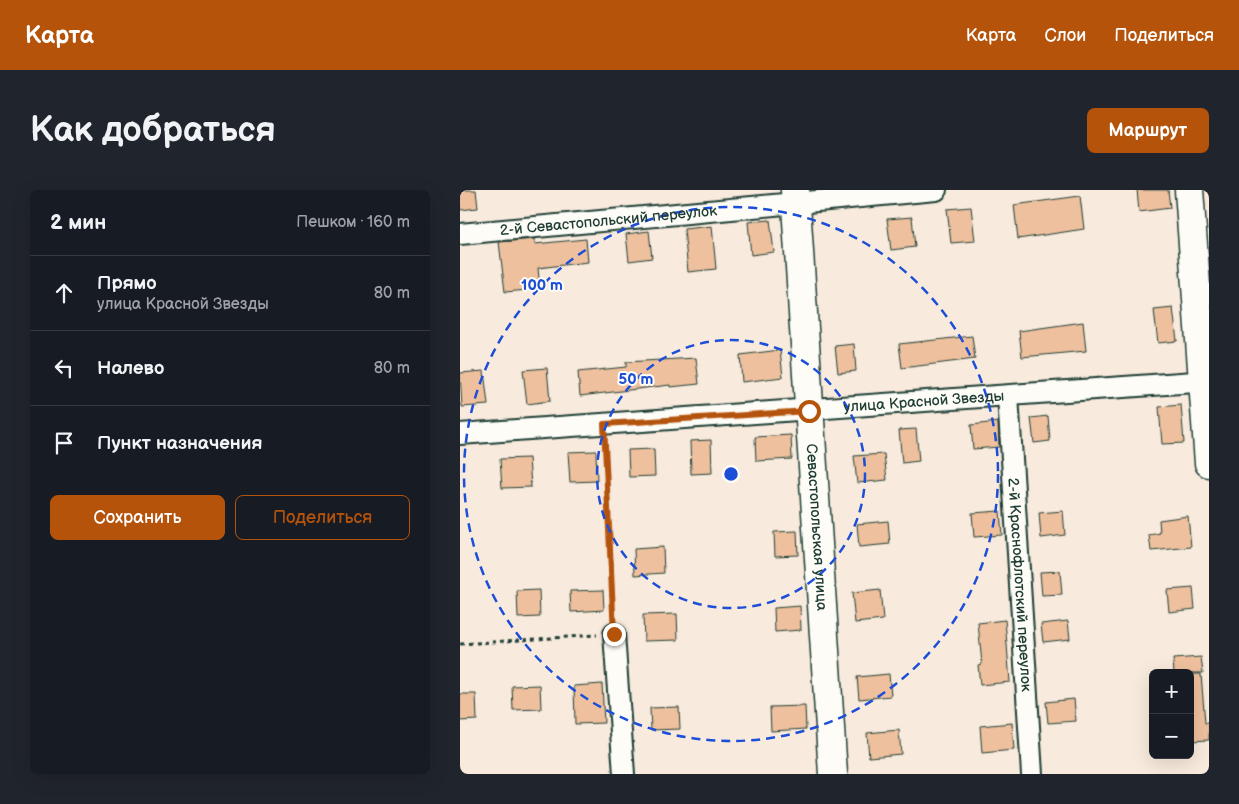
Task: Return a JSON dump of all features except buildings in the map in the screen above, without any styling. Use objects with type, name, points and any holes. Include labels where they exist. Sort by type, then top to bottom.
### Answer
[{"type":"street","name":"2-й Севастопольский переулок","points":[[460,234],[796,197],[936,190]]},
{"type":"street","points":[[1189,190],[1206,381],[1209,463]]},
{"type":"street","name":"Севастопольская улица","points":[[796,197],[833,774]]},
{"type":"street","name":"улица Красной Звезды","points":[[460,434],[809,411],[1206,381]]},
{"type":"street","name":"2-й Краснофлотский переулок","points":[[1008,396],[1032,774]]},
{"type":"street","points":[[614,634],[624,774]]},
{"type":"path","points":[[460,644],[614,634],[604,424]]},
{"type":"route","points":[[614,634],[604,424],[809,411]]}]
